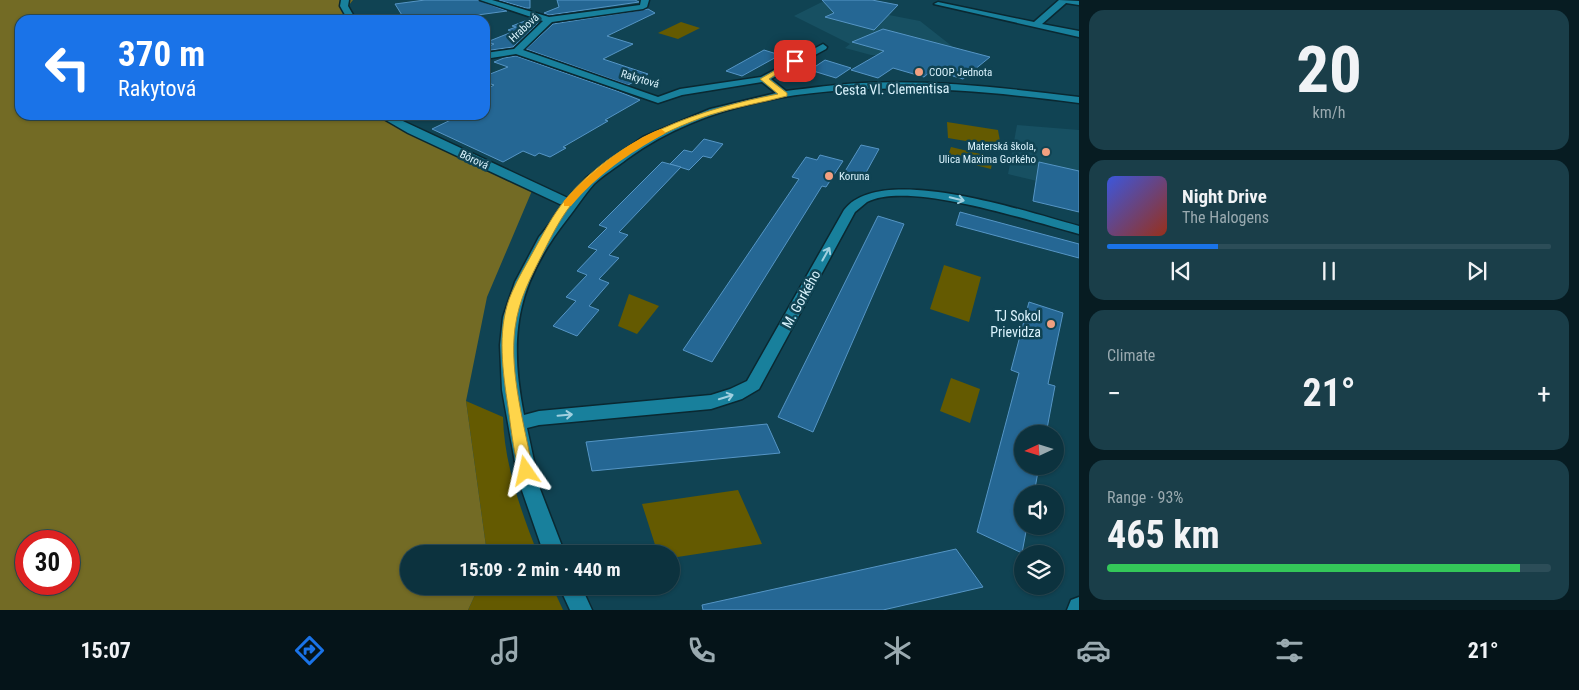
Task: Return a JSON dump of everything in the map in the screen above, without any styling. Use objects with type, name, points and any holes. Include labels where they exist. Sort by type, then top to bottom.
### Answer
[{"type":"street","points":[[345,0],[344,6],[349,15]]},
{"type":"street","points":[[484,0],[549,20],[643,7],[645,0]]},
{"type":"street","points":[[1035,24],[1064,0],[1079,3]]},
{"type":"street","points":[[938,4],[1079,34]]},
{"type":"street","name":"Hrabová","points":[[490,55],[517,52],[549,20]]},
{"type":"street","points":[[785,95],[764,79],[823,47]]},
{"type":"street","name":"Rakytová","points":[[517,52],[658,100],[680,92],[764,79]]},
{"type":"street","name":"Cesta Vl. Clementisa","points":[[552,545],[530,487],[517,423],[509,371],[509,329],[517,293],[535,255],[568,203],[582,186],[614,160],[660,132],[729,107],[785,95],[828,89],[889,86],[984,90],[1079,100]]},
{"type":"street","name":"Bôrová","points":[[391,120],[412,132],[568,203]]},
{"type":"street","name":"M. Gorkého","points":[[517,423],[539,418],[711,402],[736,394],[753,384],[850,210],[864,199],[902,192],[951,197],[1079,230]]},
{"type":"street","points":[[574,595],[581,610]]},
{"type":"shaded area","points":[[0,0],[353,0],[349,5],[351,15],[15,15],[15,120],[398,120],[534,186],[487,297],[466,401],[486,545],[400,545],[400,595],[475,595],[468,610],[0,610]]},
{"type":"shaded area","points":[[822,2],[920,21],[953,47],[937,58],[871,55],[845,48],[850,44],[794,16]]},
{"type":"shaded area","points":[[681,22],[700,28],[678,39],[658,33]]},
{"type":"shaded area","points":[[947,122],[998,130],[1001,147],[948,138]]},
{"type":"shaded area","name":"Materská škola, Ulica Maxima Gorkého","points":[[1017,125],[1079,130],[1079,191],[1008,174]]},
{"type":"shaded area","points":[[951,147],[993,157],[991,169],[947,158]]},
{"type":"shaded area","points":[[944,265],[981,277],[969,322],[930,309]]},
{"type":"shaded area","points":[[629,294],[659,306],[637,334],[618,326]]},
{"type":"shaded area","points":[[951,378],[980,389],[970,423],[940,411]]},
{"type":"shaded area","points":[[466,401],[503,417],[506,452],[514,487],[535,545],[486,545]]},
{"type":"shaded area","points":[[738,490],[762,544],[680,557],[680,545],[655,545],[642,504]]},
{"type":"shaded area","points":[[475,595],[556,595],[563,610],[468,610]]},
{"type":"building","points":[[425,0],[478,0],[507,11],[478,15],[402,15],[395,4]]},
{"type":"building","points":[[499,0],[530,0],[530,8],[526,8]]},
{"type":"building","points":[[557,0],[635,0],[639,2],[549,15],[544,13],[559,7]]},
{"type":"building","points":[[822,0],[872,0],[898,5],[874,30],[825,17],[834,13]]},
{"type":"building","points":[[648,9],[655,13],[607,36],[633,44],[603,59],[648,74],[628,85],[526,49],[553,24]]},
{"type":"building","points":[[530,19],[539,22],[513,47],[490,50],[490,46],[494,44],[490,43],[490,41],[512,32],[508,30],[516,27],[512,26]]},
{"type":"building","points":[[883,29],[990,57],[963,79],[932,70],[924,77],[893,68],[878,78],[851,70],[884,51],[852,42]]},
{"type":"building","points":[[764,50],[780,55],[742,76],[726,71]]},
{"type":"building","points":[[516,56],[640,100],[605,120],[608,121],[563,147],[566,148],[550,157],[539,153],[535,156],[523,151],[503,162],[432,129],[451,120],[490,120],[490,87],[494,85],[490,84],[490,74],[508,67],[494,62]]},
{"type":"building","points":[[825,60],[851,68],[836,78],[810,70]]},
{"type":"building","points":[[704,139],[723,144],[711,158],[703,156],[689,170],[670,164],[684,150],[692,152]]},
{"type":"building","points":[[861,145],[879,149],[863,178],[844,173]]},
{"type":"building","points":[[820,155],[843,161],[826,187],[822,186],[712,362],[683,350],[799,179],[792,177],[806,157],[817,160]]},
{"type":"building","points":[[662,162],[681,167],[619,232],[628,235],[609,255],[619,258],[599,279],[609,283],[589,306],[599,310],[577,336],[553,326],[576,301],[566,297],[587,275],[577,271],[597,250],[588,247],[607,228],[599,225]]},
{"type":"building","points":[[1039,162],[1079,171],[1079,212],[1033,201]]},
{"type":"building","points":[[960,212],[1079,244],[1079,258],[956,225]]},
{"type":"building","points":[[878,216],[904,224],[813,432],[778,417]]},
{"type":"building","points":[[1029,302],[1063,313],[1048,384],[1055,386],[1048,425],[1014,425],[1014,475],[1037,475],[1036,485],[1014,485],[1014,535],[1025,535],[1023,545],[1014,545],[1014,549],[977,532],[1019,373],[1011,370]]},
{"type":"building","points":[[767,424],[780,453],[592,471],[586,442]]},
{"type":"building","points":[[956,549],[983,587],[883,610],[703,610],[702,605]]},
{"type":"slow traffic","points":[[567,203],[582,186],[620,155],[661,132]]},
{"type":"place","name":"COOP Jednota","points":[[919,72]]},
{"type":"place","name":"Materská škola, Ulica Maxima Gorkého","points":[[1046,152]]},
{"type":"place","name":"Koruna","points":[[829,176]]},
{"type":"place","name":"TJ Sokol Prievidza","points":[[1051,324]]},
{"type":"route","points":[[526,471],[509,371],[509,329],[517,293],[535,255],[550,230],[582,186],[620,155],[644,140],[707,113],[751,101],[785,95],[764,79],[795,61]]}]
